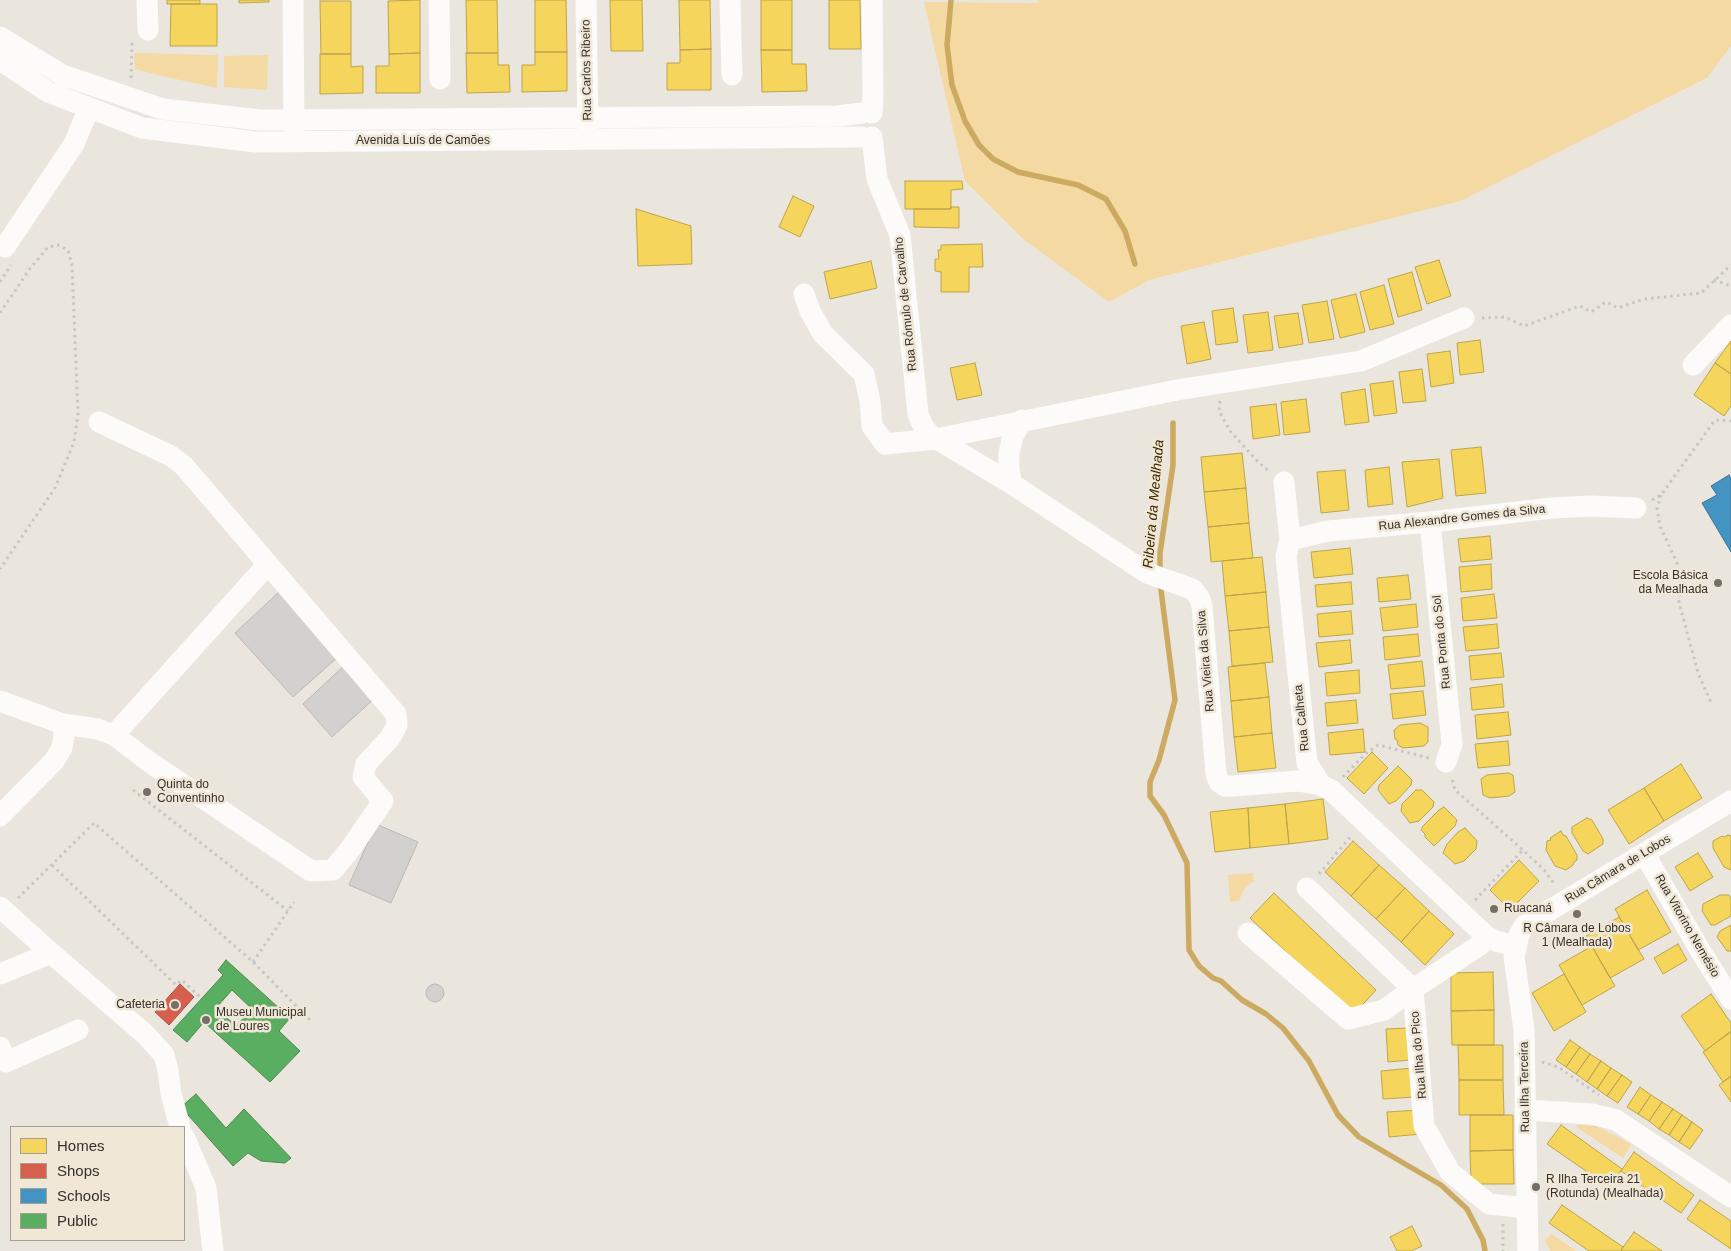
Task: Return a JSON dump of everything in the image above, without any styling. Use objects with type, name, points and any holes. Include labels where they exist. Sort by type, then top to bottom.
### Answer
[{"type":"street","points":[[148,0],[148,30]]},
{"type":"street","points":[[293,0],[294,142]]},
{"type":"street","points":[[439,0],[440,80]]},
{"type":"street","name":"Rua Carlos Ribeiro","points":[[586,0],[588,140]]},
{"type":"street","points":[[730,0],[732,75]]},
{"type":"street","points":[[867,113],[874,97],[872,0]]},
{"type":"street","name":"Avenida Luís de Camões","points":[[0,37],[62,75],[163,109],[260,120],[837,116],[867,113]]},
{"type":"street","name":"Avenida Luís de Camões","points":[[0,60],[48,92],[142,128],[256,142],[867,137]]},
{"type":"street","points":[[5,247],[74,144],[89,108]]},
{"type":"street","name":"Rua Rómulo de Carvalho","points":[[867,113],[858,116],[854,123],[856,132],[867,137],[877,180],[900,235],[918,414],[923,426],[936,439]]},
{"type":"street","points":[[804,294],[810,311],[823,334],[864,374],[870,401],[872,426],[884,444],[936,439],[1022,420],[1221,383],[1361,361],[1464,318]]},
{"type":"street","points":[[1693,366],[1731,324]]},
{"type":"street","points":[[1012,484],[1009,470],[1009,453],[1013,436],[1022,420]]},
{"type":"street","points":[[0,701],[63,724],[98,729],[114,735],[148,761],[310,871],[333,870],[351,848],[382,801],[363,777],[366,764],[394,731],[397,725],[396,714],[184,466],[171,456],[99,422]]},
{"type":"street","name":"Rua Vieira da Silva","points":[[936,439],[1012,484],[1147,573],[1192,589],[1196,593],[1202,606],[1216,774],[1219,782],[1225,786],[1233,786],[1298,781],[1326,788]]},
{"type":"street","name":"Rua Calheta","points":[[1284,482],[1290,540],[1286,556],[1307,763],[1326,788],[1363,820],[1486,936],[1515,946]]},
{"type":"street","name":"Rua Alexandre Gomes da Silva","points":[[1290,540],[1328,531],[1552,508],[1590,506],[1636,508]]},
{"type":"street","name":"Rua Ponta do Sol","points":[[1430,522],[1452,744],[1446,762]]},
{"type":"street","points":[[114,735],[268,564]]},
{"type":"street","points":[[0,816],[54,761],[62,748],[63,724]]},
{"type":"street","name":"Rua Câmara de Lobos","points":[[1515,946],[1518,934],[1524,926],[1644,852],[1731,802]]},
{"type":"street","name":"Rua Vitorino Nemésio","points":[[1644,852],[1700,952],[1731,1000]]},
{"type":"street","points":[[1307,888],[1413,989]]},
{"type":"street","points":[[7,904],[51,953],[164,1054],[180,1126]]},
{"type":"street","points":[[1248,933],[1348,1019],[1384,1010],[1480,945],[1486,936]]},
{"type":"street","name":"Rua Ilha Terceira","points":[[1515,946],[1515,969],[1521,1001],[1524,1058],[1528,1251]]},
{"type":"street","points":[[0,974],[51,953]]},
{"type":"street","name":"Rua Ilha do Pico","points":[[1413,989],[1424,1126],[1450,1172],[1489,1204],[1527,1208]]},
{"type":"street","points":[[0,1047],[6,1062],[78,1030]]},
{"type":"street","points":[[1525,1110],[1592,1114],[1616,1120],[1731,1197]]},
{"type":"street","points":[[185,1138],[206,1188],[212,1246]]},
{"type":"street","name":"Rua Ilha Terceira","points":[[1528,1229],[1539,1251]]},
{"type":"path","points":[[131,98],[132,44],[148,42],[148,30]]},
{"type":"path","points":[[0,313],[29,270],[48,248],[58,245],[68,250],[72,265],[78,414],[74,442],[55,488],[0,569]]},
{"type":"path","points":[[1464,318],[1505,318],[1524,326],[1580,306],[1591,312],[1606,302],[1618,308],[1644,299],[1701,292],[1731,265]]},
{"type":"path","points":[[1714,280],[1731,286]]},
{"type":"path","points":[[1221,383],[1219,410],[1230,431],[1258,464],[1284,482]]},
{"type":"path","points":[[1712,705],[1698,673],[1679,602],[1682,586],[1678,565],[1660,526],[1657,509],[1661,495],[1715,420],[1731,421]]},
{"type":"path","points":[[1636,508],[1661,495]]},
{"type":"path","points":[[1326,788],[1378,745],[1446,762]]},
{"type":"path","points":[[132,790],[288,911]]},
{"type":"path","points":[[1455,790],[1545,871],[1558,890]]},
{"type":"path","points":[[1307,888],[1363,820]]},
{"type":"path","points":[[7,904],[52,865],[94,823],[253,962],[310,1021]]},
{"type":"path","points":[[1467,918],[1480,910],[1473,902],[1523,850]]},
{"type":"path","points":[[52,865],[176,985],[182,980],[202,999]]},
{"type":"path","points":[[253,962],[294,902]]},
{"type":"path","points":[[1524,1058],[1558,1067],[1603,1097],[1616,1120]]},
{"type":"path","points":[[1502,1206],[1503,1251]]},
{"type":"shaded area","points":[[1038,0],[1731,0],[1731,46],[1707,78],[1460,201],[1149,280],[1109,302],[1023,239],[965,181],[924,2],[1037,3]]},
{"type":"shaded area","points":[[134,53],[218,55],[217,88],[135,69]]},
{"type":"shaded area","points":[[268,55],[267,90],[224,87],[224,56]]},
{"type":"shaded area","points":[[1253,873],[1254,881],[1244,889],[1239,901],[1230,902],[1228,875]]},
{"type":"shaded area","points":[[1577,1125],[1596,1126],[1631,1144],[1623,1158],[1576,1127]]},
{"type":"shaded area","points":[[1552,1234],[1576,1251],[1550,1251],[1545,1241]]},
{"type":"building: Homes","points":[[167,0],[200,0],[200,4],[167,4]]},
{"type":"building: Homes","points":[[239,0],[269,0],[269,2],[239,3]]},
{"type":"building: Homes","points":[[420,0],[420,53],[389,54],[388,1]]},
{"type":"building: Homes","points":[[466,0],[497,0],[498,53],[467,53]]},
{"type":"building: Homes","points":[[535,0],[566,0],[567,52],[535,52]]},
{"type":"building: Homes","points":[[610,0],[642,0],[643,51],[611,51]]},
{"type":"building: Homes","points":[[679,0],[710,0],[711,49],[680,50]]},
{"type":"building: Homes","points":[[761,0],[792,0],[792,50],[761,50]]},
{"type":"building: Homes","points":[[829,0],[860,0],[861,49],[829,49]]},
{"type":"building: Homes","points":[[320,1],[351,1],[351,54],[321,54]]},
{"type":"building: Homes","points":[[171,4],[217,4],[217,46],[170,46]]},
{"type":"building: Homes","points":[[711,49],[711,90],[667,90],[667,63],[680,63],[680,50]]},
{"type":"building: Homes","points":[[761,50],[792,50],[792,64],[806,64],[807,91],[762,92]]},
{"type":"building: Homes","points":[[535,52],[567,52],[567,91],[522,92],[522,65],[535,65]]},
{"type":"building: Homes","points":[[420,53],[420,93],[376,93],[376,66],[389,66],[389,54]]},
{"type":"building: Homes","points":[[466,53],[498,53],[498,65],[509,65],[510,92],[467,93]]},
{"type":"building: Homes","points":[[320,54],[351,54],[351,67],[363,66],[363,93],[320,94]]},
{"type":"building: Homes","points":[[905,181],[962,181],[963,189],[951,190],[951,209],[905,209]]},
{"type":"building: Homes","points":[[793,196],[814,206],[800,237],[779,227]]},
{"type":"building: Homes","points":[[951,207],[959,207],[959,228],[914,227],[914,209],[951,209]]},
{"type":"building: Homes","points":[[636,209],[691,226],[692,264],[638,266]]},
{"type":"building: Homes","points":[[982,244],[983,267],[969,267],[969,292],[941,292],[941,272],[935,271],[935,259],[939,259],[938,250],[941,250],[941,245]]},
{"type":"building: Homes","points":[[1439,260],[1451,296],[1427,304],[1415,267]]},
{"type":"building: Homes","points":[[871,261],[877,288],[830,299],[824,272]]},
{"type":"building: Homes","points":[[1412,272],[1422,310],[1398,317],[1388,279]]},
{"type":"building: Homes","points":[[1384,285],[1394,324],[1370,330],[1360,292]]},
{"type":"building: Homes","points":[[1356,294],[1365,332],[1340,338],[1331,300]]},
{"type":"building: Homes","points":[[1327,301],[1334,339],[1309,343],[1302,305]]},
{"type":"building: Homes","points":[[1233,308],[1238,342],[1216,345],[1212,311]]},
{"type":"building: Homes","points":[[1268,312],[1273,350],[1248,353],[1243,315]]},
{"type":"building: Homes","points":[[1298,313],[1303,344],[1279,348],[1274,316]]},
{"type":"building: Homes","points":[[1204,322],[1211,359],[1187,364],[1181,326]]},
{"type":"building: Homes","points":[[1480,340],[1484,372],[1460,375],[1457,343]]},
{"type":"building: Homes","points":[[1731,341],[1731,374],[1715,363]]},
{"type":"building: Homes","points":[[1450,351],[1454,383],[1431,387],[1427,354]]},
{"type":"building: Homes","points":[[975,363],[982,395],[957,400],[950,368]]},
{"type":"building: Homes","points":[[1715,363],[1731,374],[1731,406],[1724,416],[1694,395]]},
{"type":"building: Homes","points":[[1422,369],[1426,401],[1403,403],[1399,372]]},
{"type":"building: Homes","points":[[1393,381],[1397,413],[1374,416],[1370,384]]},
{"type":"building: Homes","points":[[1365,389],[1369,422],[1345,425],[1341,393]]},
{"type":"building: Homes","points":[[1306,399],[1310,432],[1284,435],[1281,402]]},
{"type":"building: Homes","points":[[1276,404],[1280,435],[1253,439],[1250,407]]},
{"type":"building: Homes","points":[[1481,447],[1486,493],[1456,496],[1451,450]]},
{"type":"building: Homes","points":[[1242,453],[1246,488],[1204,492],[1201,457]]},
{"type":"building: Homes","points":[[1439,459],[1443,498],[1407,507],[1402,462]]},
{"type":"building: Homes","points":[[1389,467],[1393,504],[1368,507],[1365,470]]},
{"type":"building: Homes","points":[[1345,470],[1349,510],[1321,513],[1317,472]]},
{"type":"building: Homes","points":[[1246,488],[1249,523],[1208,527],[1204,492]]},
{"type":"building: Homes","points":[[1249,523],[1253,558],[1211,562],[1208,527]]},
{"type":"building: Homes","points":[[1490,536],[1492,559],[1461,562],[1458,539]]},
{"type":"building: Homes","points":[[1350,548],[1353,574],[1314,578],[1311,552]]},
{"type":"building: Homes","points":[[1262,557],[1266,592],[1225,596],[1222,561]]},
{"type":"building: Homes","points":[[1491,564],[1492,589],[1461,592],[1459,567]]},
{"type":"building: Homes","points":[[1408,575],[1411,599],[1379,602],[1377,578]]},
{"type":"building: Homes","points":[[1351,582],[1353,604],[1317,607],[1315,585]]},
{"type":"building: Homes","points":[[1266,592],[1269,627],[1229,631],[1225,596]]},
{"type":"building: Homes","points":[[1494,594],[1497,618],[1463,621],[1461,598]]},
{"type":"building: Homes","points":[[1416,604],[1418,627],[1383,631],[1380,608]]},
{"type":"building: Homes","points":[[1351,611],[1353,634],[1319,637],[1317,614]]},
{"type":"building: Homes","points":[[1497,624],[1499,648],[1466,651],[1463,627]]},
{"type":"building: Homes","points":[[1269,627],[1273,662],[1232,666],[1229,631]]},
{"type":"building: Homes","points":[[1418,634],[1420,656],[1385,660],[1383,637]]},
{"type":"building: Homes","points":[[1350,640],[1352,663],[1319,667],[1316,643]]},
{"type":"building: Homes","points":[[1501,653],[1504,677],[1471,680],[1469,656]]},
{"type":"building: Homes","points":[[1422,661],[1425,686],[1391,689],[1388,665]]},
{"type":"building: Homes","points":[[1265,663],[1269,697],[1231,701],[1228,667]]},
{"type":"building: Homes","points":[[1359,670],[1360,693],[1327,696],[1325,673]]},
{"type":"building: Homes","points":[[1502,684],[1504,707],[1472,710],[1470,688]]},
{"type":"building: Homes","points":[[1423,691],[1426,715],[1393,719],[1390,694]]},
{"type":"building: Homes","points":[[1269,697],[1272,733],[1234,737],[1231,701]]},
{"type":"building: Homes","points":[[1356,700],[1358,723],[1327,726],[1325,703]]},
{"type":"building: Homes","points":[[1508,712],[1511,735],[1477,739],[1475,715]]},
{"type":"building: Homes","points":[[1420,723],[1428,727],[1428,742],[1424,746],[1403,748],[1398,745],[1394,730],[1400,725]]},
{"type":"building: Homes","points":[[1363,729],[1365,752],[1330,755],[1328,733]]},
{"type":"building: Homes","points":[[1272,733],[1276,768],[1238,772],[1234,737]]},
{"type":"building: Homes","points":[[1508,741],[1510,765],[1478,768],[1475,744]]},
{"type":"building: Homes","points":[[1372,752],[1388,768],[1364,794],[1347,778]]},
{"type":"building: Homes","points":[[1681,764],[1702,798],[1664,821],[1644,788]]},
{"type":"building: Homes","points":[[1398,766],[1412,780],[1411,785],[1396,801],[1389,804],[1378,790],[1379,785]]},
{"type":"building: Homes","points":[[1508,773],[1513,775],[1515,792],[1509,796],[1490,798],[1483,795],[1481,779],[1487,775]]},
{"type":"building: Homes","points":[[1644,788],[1664,821],[1629,844],[1608,810]]},
{"type":"building: Homes","points":[[1416,790],[1422,790],[1434,802],[1433,807],[1419,821],[1410,823],[1401,811],[1402,804]]},
{"type":"building: Homes","points":[[1323,799],[1328,839],[1289,844],[1285,804]]},
{"type":"building: Homes","points":[[1285,804],[1289,844],[1250,848],[1248,808]]},
{"type":"building: Homes","points":[[1444,807],[1457,820],[1455,826],[1434,846],[1421,830]]},
{"type":"building: Homes","points":[[1248,808],[1250,848],[1215,852],[1210,812]]},
{"type":"building: Homes","points":[[1587,818],[1592,820],[1603,839],[1603,844],[1588,854],[1583,851],[1572,833],[1572,827]]},
{"type":"building: Homes","points":[[1465,828],[1477,841],[1476,849],[1464,861],[1455,864],[1443,853],[1447,844],[1458,832]]},
{"type":"building: Homes","points":[[1561,831],[1577,855],[1577,860],[1566,870],[1555,866],[1546,850],[1547,841],[1551,840],[1550,838]]},
{"type":"building: Homes","points":[[1728,835],[1731,836],[1731,870],[1724,867],[1713,848],[1713,841]]},
{"type":"building: Homes","points":[[1353,841],[1379,865],[1351,896],[1325,872]]},
{"type":"building: Homes","points":[[1698,853],[1713,877],[1690,891],[1675,867]]},
{"type":"building: Homes","points":[[1519,860],[1539,881],[1510,910],[1490,890]]},
{"type":"building: Homes","points":[[1379,865],[1405,888],[1376,919],[1351,896]]},
{"type":"building: Homes","points":[[1405,888],[1429,911],[1401,942],[1376,919]]},
{"type":"building: Homes","points":[[1647,890],[1671,932],[1638,950],[1615,909]]},
{"type":"building: Homes","points":[[1274,893],[1376,990],[1353,1015],[1250,918]]},
{"type":"building: Homes","points":[[1720,895],[1729,895],[1731,899],[1731,916],[1715,925],[1711,925],[1702,911],[1703,904]]},
{"type":"building: Homes","points":[[1429,911],[1454,934],[1425,965],[1401,942]]},
{"type":"building: Homes","points":[[1619,917],[1644,959],[1610,978],[1586,936]]},
{"type":"building: Homes","points":[[1731,925],[1731,951],[1727,951],[1717,937],[1720,931]]},
{"type":"building: Homes","points":[[1678,944],[1687,960],[1663,974],[1654,958]]},
{"type":"building: Homes","points":[[1592,946],[1615,986],[1582,1005],[1559,965]]},
{"type":"building: Homes","points":[[1493,972],[1494,1010],[1451,1011],[1451,973]]},
{"type":"building: Homes","points":[[1564,974],[1586,1012],[1554,1031],[1532,993]]},
{"type":"building: Homes","points":[[1711,994],[1731,1023],[1731,1031],[1705,1051],[1681,1016]]},
{"type":"building: Homes","points":[[1494,1010],[1494,1045],[1452,1045],[1451,1011]]},
{"type":"building: Homes","points":[[1408,1028],[1411,1060],[1388,1062],[1386,1029]]},
{"type":"building: Homes","points":[[1731,1032],[1731,1076],[1723,1082],[1703,1052]]},
{"type":"building: Homes","points":[[1570,1040],[1580,1047],[1566,1067],[1556,1060]]},
{"type":"building: Homes","points":[[1458,1045],[1503,1045],[1503,1080],[1459,1080]]},
{"type":"building: Homes","points":[[1580,1047],[1590,1054],[1576,1074],[1566,1067]]},
{"type":"building: Homes","points":[[1590,1054],[1601,1061],[1587,1082],[1576,1074]]},
{"type":"building: Homes","points":[[1601,1061],[1611,1068],[1597,1089],[1587,1082]]},
{"type":"building: Homes","points":[[1412,1068],[1415,1097],[1383,1099],[1381,1071]]},
{"type":"building: Homes","points":[[1611,1068],[1622,1075],[1607,1096],[1597,1089]]},
{"type":"building: Homes","points":[[1622,1075],[1632,1082],[1618,1103],[1607,1096]]},
{"type":"building: Homes","points":[[1731,1076],[1731,1102],[1719,1085]]},
{"type":"building: Homes","points":[[1459,1080],[1503,1080],[1504,1115],[1459,1115]]},
{"type":"building: Homes","points":[[1640,1087],[1651,1095],[1638,1114],[1627,1107]]},
{"type":"building: Homes","points":[[1651,1095],[1662,1102],[1649,1121],[1638,1114]]},
{"type":"building: Homes","points":[[1662,1102],[1673,1109],[1659,1129],[1649,1121]]},
{"type":"building: Homes","points":[[1673,1109],[1682,1115],[1669,1135],[1659,1129]]},
{"type":"building: Homes","points":[[1419,1110],[1421,1134],[1389,1137],[1387,1112]]},
{"type":"building: Homes","points":[[1470,1115],[1513,1115],[1513,1150],[1470,1151]]},
{"type":"building: Homes","points":[[1682,1115],[1692,1122],[1679,1142],[1669,1135]]},
{"type":"building: Homes","points":[[1692,1122],[1703,1130],[1690,1149],[1679,1142]]},
{"type":"building: Homes","points":[[1561,1125],[1622,1169],[1609,1187],[1547,1144]]},
{"type":"building: Homes","points":[[1513,1150],[1514,1184],[1471,1184],[1470,1151]]},
{"type":"building: Homes","points":[[1634,1152],[1694,1195],[1681,1213],[1621,1171]]},
{"type":"building: Homes","points":[[1700,1200],[1731,1221],[1731,1249],[1687,1219]]},
{"type":"building: Homes","points":[[1562,1205],[1623,1247],[1621,1251],[1589,1251],[1549,1223]]},
{"type":"building: Homes","points":[[1412,1226],[1422,1246],[1411,1251],[1397,1251],[1390,1237]]},
{"type":"building: Homes","points":[[1634,1232],[1662,1251],[1622,1251]]},
{"type":"building: Shops","name":"Cafeteria","points":[[180,984],[194,997],[169,1025],[155,1012]]},
{"type":"building: Schools","points":[[1729,475],[1731,478],[1731,552],[1702,503],[1717,495],[1711,486]]},
{"type":"building: Public","name":"Museu Municipal de Loures","points":[[226,960],[290,1018],[279,1031],[300,1051],[270,1082],[204,1022],[187,1042],[173,1030],[223,975],[218,970]],"holes":[[[232,990],[252,1009],[236,1026],[216,1008]]]},
{"type":"building: Public","points":[[196,1094],[226,1128],[244,1109],[291,1158],[285,1163],[261,1161],[248,1153],[233,1166],[181,1107]]},
{"type":"building: Other","points":[[280,591],[339,656],[293,697],[235,633]]},
{"type":"building: Other","points":[[346,664],[376,697],[332,737],[303,704]]},
{"type":"building: Other","points":[[376,824],[418,842],[391,903],[349,885]]},
{"type":"building: Other","points":[[435,984],[442,986],[444,993],[442,1000],[435,1002],[428,1000],[426,993],[428,986]]},
{"type":"waterway","name":"Ribeira da Mealhada","points":[[951,0],[947,45],[952,85],[965,121],[979,145],[993,159],[1018,172],[1078,185],[1106,199],[1125,231],[1135,264]]},
{"type":"waterway","name":"Ribeira da Mealhada","points":[[1160,573],[1160,553],[1173,465],[1173,423]]},
{"type":"waterway","name":"Ribeira da Mealhada","points":[[1160,582],[1175,700],[1159,760],[1150,782],[1150,796],[1164,815],[1187,863],[1189,950],[1199,966],[1213,978],[1221,981],[1242,1000],[1266,1014],[1283,1028],[1309,1061],[1338,1115],[1359,1137],[1441,1185],[1467,1209],[1483,1240],[1485,1251]]},
{"type":"place","name":"Escola Básica da Mealhada","points":[[1718,583]]},
{"type":"place","name":"Quinta do Conventinho","points":[[147,792]]},
{"type":"place","name":"Ruacaná","points":[[1494,909]]},
{"type":"place","name":"R Câmara de Lobos 1 (Mealhada)","points":[[1577,914]]},
{"type":"place","name":"Cafeteria","points":[[175,1005]]},
{"type":"place","name":"Museu Municipal de Loures","points":[[206,1020]]},
{"type":"place","name":"R Ilha Terceira 21 (Rotunda) (Mealhada)","points":[[1536,1187]]}]
